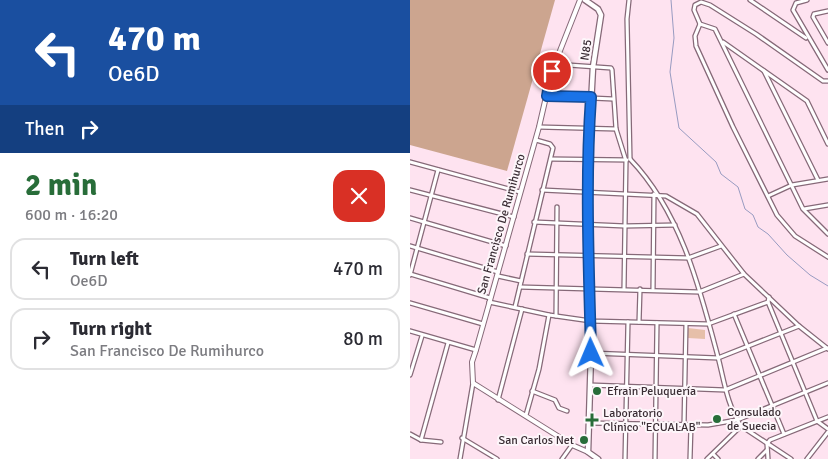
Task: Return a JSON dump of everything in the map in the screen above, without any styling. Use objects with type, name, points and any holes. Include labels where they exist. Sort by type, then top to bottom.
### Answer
[{"type":"main road","name":"N85","points":[[585,0],[600,12],[593,66],[588,160],[588,288],[591,353],[588,452]]},
{"type":"main road","points":[[588,452],[598,459]]},
{"type":"street","name":"San Francisco De Rumihurco","points":[[460,459],[462,438],[473,383],[472,362],[540,127],[554,64],[580,0]]},
{"type":"street","points":[[624,288],[625,193],[628,160],[627,19],[629,0]]},
{"type":"street","points":[[750,0],[809,40]]},
{"type":"street","points":[[807,0],[796,3],[793,10],[828,70]]},
{"type":"street","points":[[828,81],[822,81],[756,34],[710,5],[701,2],[696,5],[694,10],[700,24],[695,36],[696,46],[733,127],[777,215],[796,236],[828,257]]},
{"type":"street","points":[[828,12],[814,14],[813,17],[828,43]]},
{"type":"street","points":[[700,24],[715,29],[723,42],[803,210],[827,233]]},
{"type":"street","points":[[723,42],[763,69],[808,104],[828,144]]},
{"type":"street","points":[[554,64],[611,68],[616,129],[628,160],[655,194],[674,225],[688,258],[718,358],[725,390],[737,420],[741,426],[791,459]]},
{"type":"street","points":[[763,69],[818,180]]},
{"type":"street","points":[[547,96],[613,99]]},
{"type":"street","points":[[540,127],[616,129]]},
{"type":"street","points":[[515,307],[553,146],[536,140]]},
{"type":"street","points":[[551,159],[628,160]]},
{"type":"street","points":[[410,162],[520,192]]},
{"type":"street","points":[[438,170],[426,222],[410,275],[522,309],[590,321],[708,324],[768,302]]},
{"type":"street","points":[[768,196],[792,185],[828,179]]},
{"type":"street","points":[[410,190],[514,218]]},
{"type":"street","points":[[542,190],[666,196],[693,211],[744,274],[799,326],[828,348],[725,390],[590,385]]},
{"type":"street","points":[[653,289],[655,194]]},
{"type":"street","points":[[803,210],[828,205]]},
{"type":"street","points":[[556,316],[557,208]]},
{"type":"street","points":[[410,218],[506,246]]},
{"type":"street","points":[[534,222],[625,226],[674,225]]},
{"type":"street","points":[[410,246],[521,281]]},
{"type":"street","points":[[527,254],[688,258],[721,246]]},
{"type":"street","points":[[520,286],[699,292],[744,274]]},
{"type":"street","points":[[639,322],[640,290]]},
{"type":"street","points":[[769,297],[768,302],[817,421],[828,430],[807,459]]},
{"type":"street","points":[[410,303],[483,324]]},
{"type":"street","points":[[498,400],[522,309]]},
{"type":"street","points":[[734,314],[784,434]]},
{"type":"street","points":[[526,415],[549,315]]},
{"type":"street","points":[[625,459],[628,322]]},
{"type":"street","points":[[655,459],[657,323]]},
{"type":"street","points":[[684,425],[686,324]]},
{"type":"street","points":[[591,353],[718,358],[799,326]]},
{"type":"street","points":[[410,331],[476,350]]},
{"type":"street","points":[[410,374],[422,336]]},
{"type":"street","points":[[421,440],[448,343]]},
{"type":"street","points":[[473,383],[572,445],[588,452]]},
{"type":"street","points":[[589,423],[708,426],[737,420],[828,383]]},
{"type":"street","points":[[532,391],[555,400],[559,408],[567,411]]},
{"type":"street","points":[[767,444],[770,440],[828,417]]},
{"type":"street","points":[[690,459],[691,425]]},
{"type":"street","points":[[707,459],[741,426]]},
{"type":"street","points":[[410,434],[421,440],[441,442]]},
{"type":"street","points":[[462,438],[497,459]]},
{"type":"street","points":[[767,444],[768,459]]},
{"type":"street","points":[[562,459],[572,445]]},
{"type":"street","points":[[758,459],[768,450]]},
{"type":"street","points":[[713,454],[718,459]]},
{"type":"shaded area","points":[[410,0],[555,0],[507,171],[410,145]]},
{"type":"shaded area","points":[[688,328],[705,330],[705,339],[688,338]]},
{"type":"waterway","points":[[671,0],[674,38],[670,72],[679,128],[716,162],[721,174],[738,187],[745,209],[753,215],[758,227],[768,234],[787,255],[810,275],[828,286]]},
{"type":"place","name":"Efrain Peluquería","points":[[597,391]]},
{"type":"place","name":"Consulado de Suecia","points":[[717,419]]},
{"type":"place","name":"Laboratorio Clínico \"ECUALAB\"","points":[[592,420]]},
{"type":"place","name":"San Carlos Net","points":[[584,440]]},
{"type":"route","points":[[552,71],[547,96],[591,97],[588,160],[588,288],[591,353]]}]
